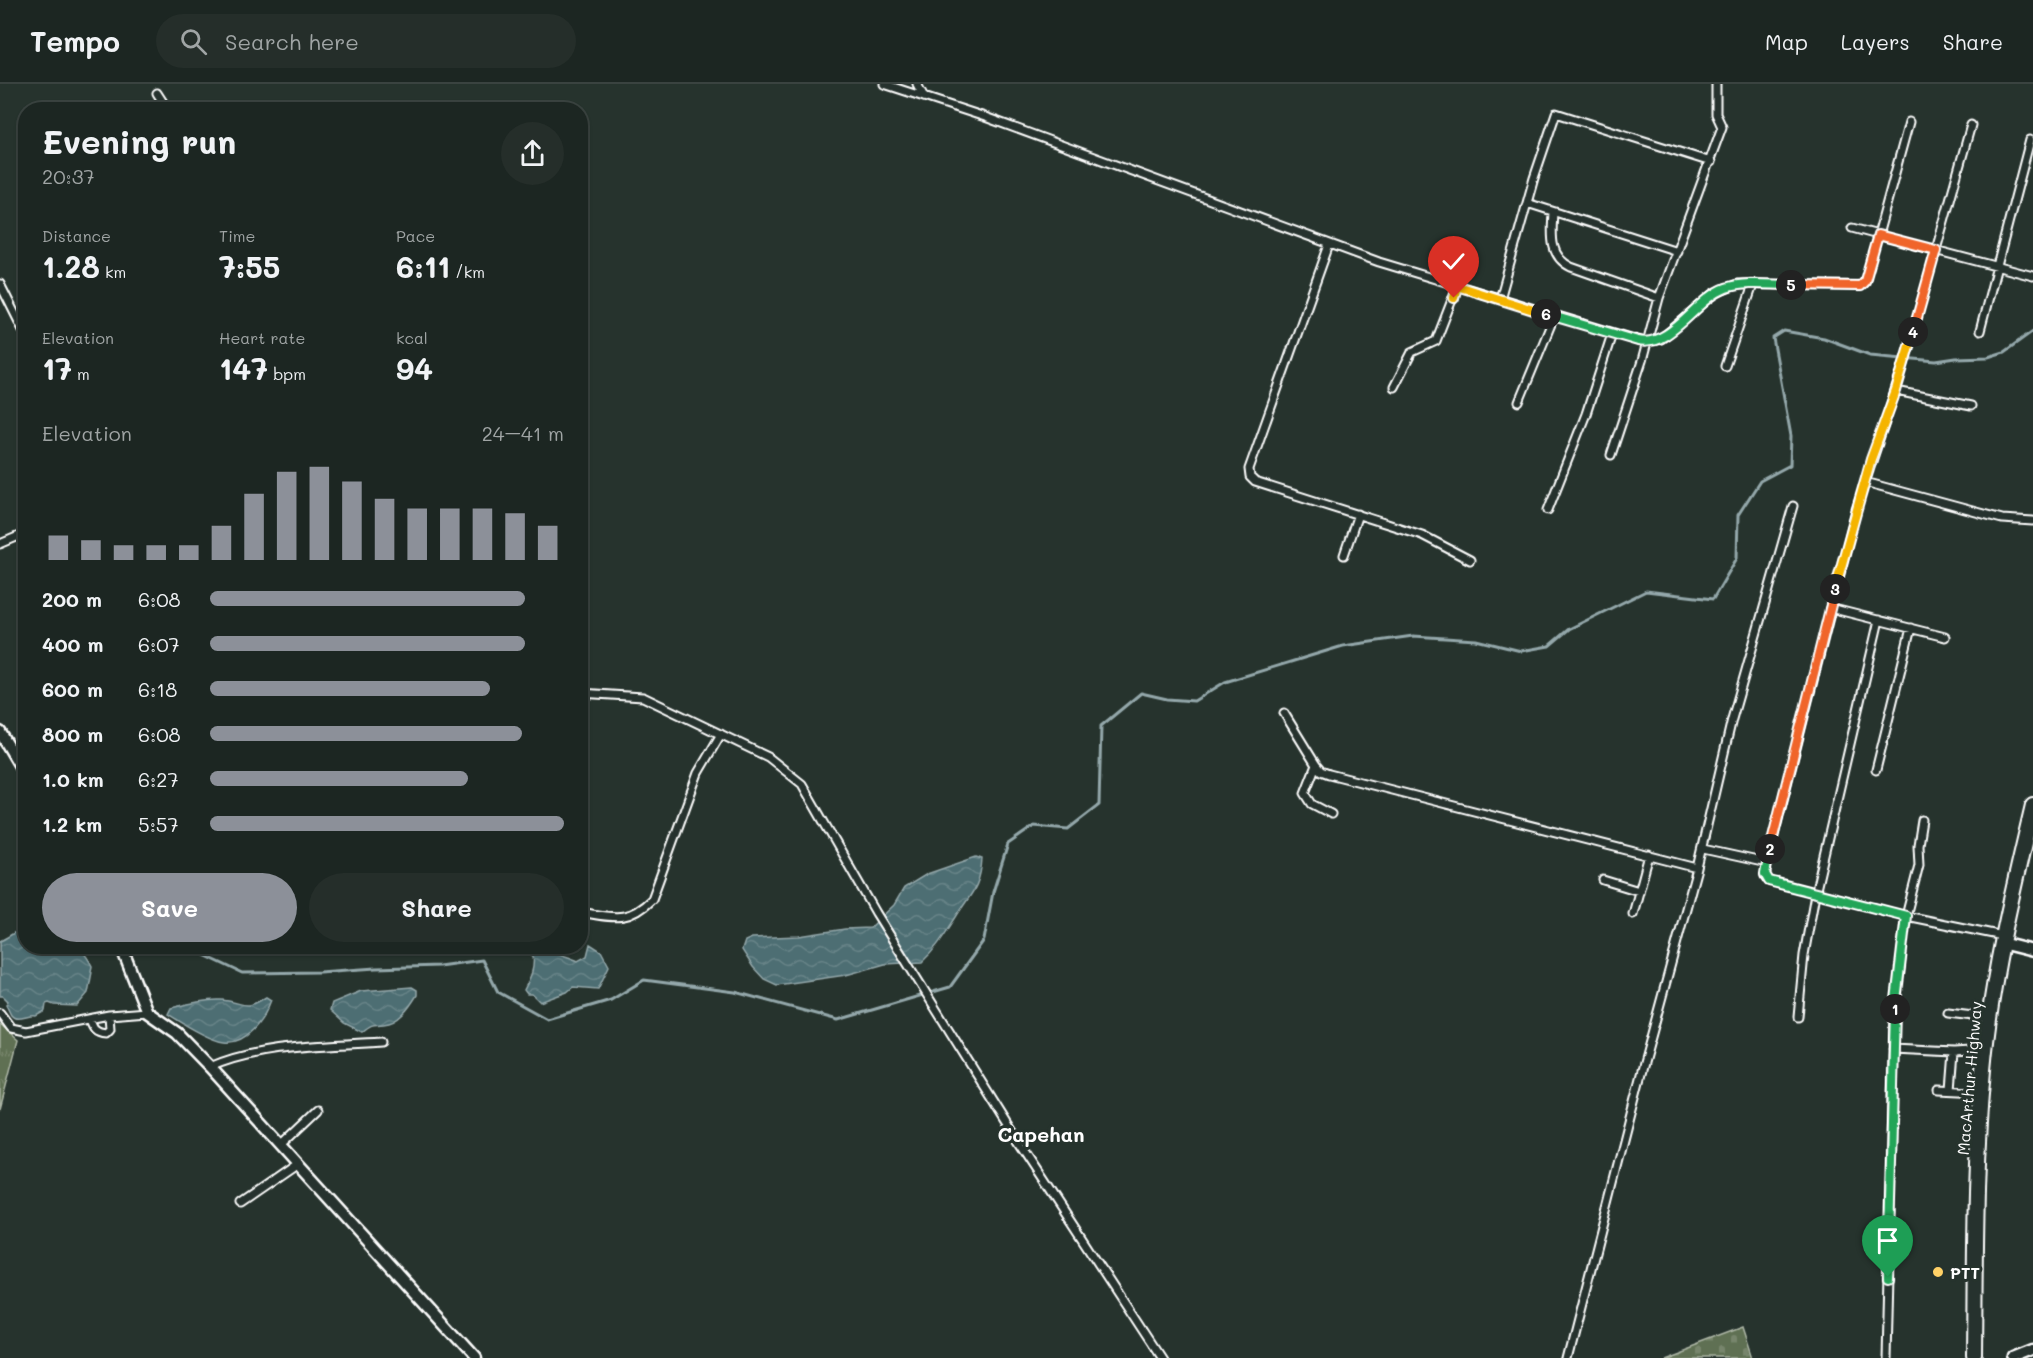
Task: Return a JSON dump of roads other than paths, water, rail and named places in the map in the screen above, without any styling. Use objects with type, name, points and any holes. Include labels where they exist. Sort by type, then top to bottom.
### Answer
[{"type":"highway","name":"MacArthur Highway","points":[[1974,1358],[1976,1178],[1981,1092],[2002,940],[2033,806]]},
{"type":"street","points":[[885,84],[902,86],[924,97],[1188,191],[1329,245],[1554,317],[1647,343],[1666,336],[1714,294],[1737,284],[1860,286],[1865,281],[1909,122]]},
{"type":"street","points":[[917,84],[924,97]]},
{"type":"street","points":[[1611,455],[1659,298],[1722,127],[1716,114],[1716,84]]},
{"type":"street","points":[[157,93],[163,102]]},
{"type":"street","points":[[1500,299],[1553,119],[1559,113],[1711,162]]},
{"type":"street","points":[[1971,125],[1904,364],[1865,482],[1830,608],[1765,874],[1767,880],[1815,894],[2002,940],[2033,951]]},
{"type":"street","points":[[1980,331],[2030,140]]},
{"type":"street","points":[[1527,203],[1677,251]]},
{"type":"street","points":[[1553,212],[1553,247],[1561,261],[1570,267],[1659,298]]},
{"type":"street","points":[[1852,228],[2033,276]]},
{"type":"street","points":[[1329,245],[1249,473],[1252,480],[1422,535],[1470,560]]},
{"type":"street","points":[[0,284],[18,320]]},
{"type":"street","points":[[1725,366],[1753,285]]},
{"type":"street","points":[[1394,387],[1412,352],[1436,341],[1457,286]]},
{"type":"street","points":[[1519,402],[1554,317]]},
{"type":"street","points":[[1548,510],[1586,414],[1612,334]]},
{"type":"street","points":[[1896,391],[1971,406]]},
{"type":"street","points":[[1865,482],[2002,519],[2033,521]]},
{"type":"street","points":[[1568,1358],[1644,1062],[1703,849],[1732,719],[1794,506]]},
{"type":"street","points":[[1344,555],[1358,514]]},
{"type":"street","points":[[0,544],[18,536]]},
{"type":"street","points":[[1830,608],[1945,637]]},
{"type":"street","points":[[1798,1017],[1804,955],[1815,894],[1879,620]]},
{"type":"street","points":[[1876,770],[1911,628]]},
{"type":"street","points":[[588,694],[643,697],[768,757],[802,784],[876,913],[1020,1144],[1160,1358]]},
{"type":"street","points":[[1284,713],[1321,771],[1697,868]]},
{"type":"street","points":[[0,732],[18,762]]},
{"type":"street","points":[[588,913],[623,917],[652,899],[698,773],[721,735]]},
{"type":"street","points":[[1316,765],[1305,793],[1312,804],[1331,813]]},
{"type":"street","points":[[1886,1358],[1894,1018],[1906,916],[1919,865],[1918,845],[1922,820]]},
{"type":"street","points":[[1703,849],[1767,863]]},
{"type":"street","points":[[1633,914],[1649,855]]},
{"type":"street","points":[[1603,880],[1639,891]]},
{"type":"street","points":[[124,954],[146,1009],[177,1033],[210,1067],[474,1358]]},
{"type":"street","points":[[0,1013],[11,1028],[26,1031],[146,1009]]},
{"type":"street","points":[[1947,1013],[1990,1018]]},
{"type":"street","points":[[90,1018],[93,1028],[98,1032],[106,1033],[110,1029],[109,1014]]},
{"type":"street","points":[[210,1067],[228,1060],[278,1050],[381,1042]]},
{"type":"street","points":[[1893,1049],[1954,1052],[1986,1050]]},
{"type":"street","points":[[1951,1090],[1954,1052]]},
{"type":"street","points":[[1939,1090],[1981,1092]]},
{"type":"street","points":[[281,1145],[318,1110]]},
{"type":"street","points":[[240,1204],[298,1164]]},
{"type":"street","points":[[2013,1358],[2033,1350]]},
{"type":"water","points":[[976,857],[982,859],[979,877],[973,891],[941,941],[922,962],[885,964],[846,975],[777,985],[764,979],[742,950],[745,941],[752,938],[799,936],[845,929],[870,928],[894,905],[904,888],[927,874]]},
{"type":"water","points":[[18,931],[18,954],[84,954],[92,966],[88,993],[77,1006],[49,1003],[46,1004],[45,1011],[36,1016],[14,1017],[6,1005],[8,1001],[0,996],[0,941]]},
{"type":"water","points":[[590,944],[601,951],[609,966],[598,989],[573,987],[567,992],[540,1002],[524,990],[533,965],[533,956],[530,954],[559,954],[578,961],[587,956]]},
{"type":"water","points":[[412,987],[417,990],[417,995],[402,1015],[389,1023],[373,1025],[362,1032],[344,1023],[330,1010],[332,1003],[361,991]]},
{"type":"water","points":[[266,997],[271,1000],[259,1022],[247,1035],[232,1042],[210,1038],[168,1014],[171,1008],[196,1002],[222,1000],[248,1005]]},
{"type":"waterway","points":[[202,954],[242,973],[439,966],[482,960],[498,992],[547,1019],[611,1000],[644,980],[735,992],[838,1020],[950,987],[984,940],[993,892],[1008,844],[1034,826],[1068,829],[1099,805],[1101,726],[1141,693],[1167,699],[1194,701],[1225,682],[1343,646],[1413,636],[1476,640],[1521,651],[1549,646],[1569,629],[1646,591],[1713,599],[1737,558],[1738,515],[1760,481],[1790,465],[1791,436],[1773,338],[1784,331],[1824,338],[1870,355],[1936,361],[1988,357],[2004,352],[2033,331]]},
{"type":"place","name":"PTT","points":[[1938,1272]]},
{"type":"district","name":"Capehan","points":[[1041,1134]]}]
